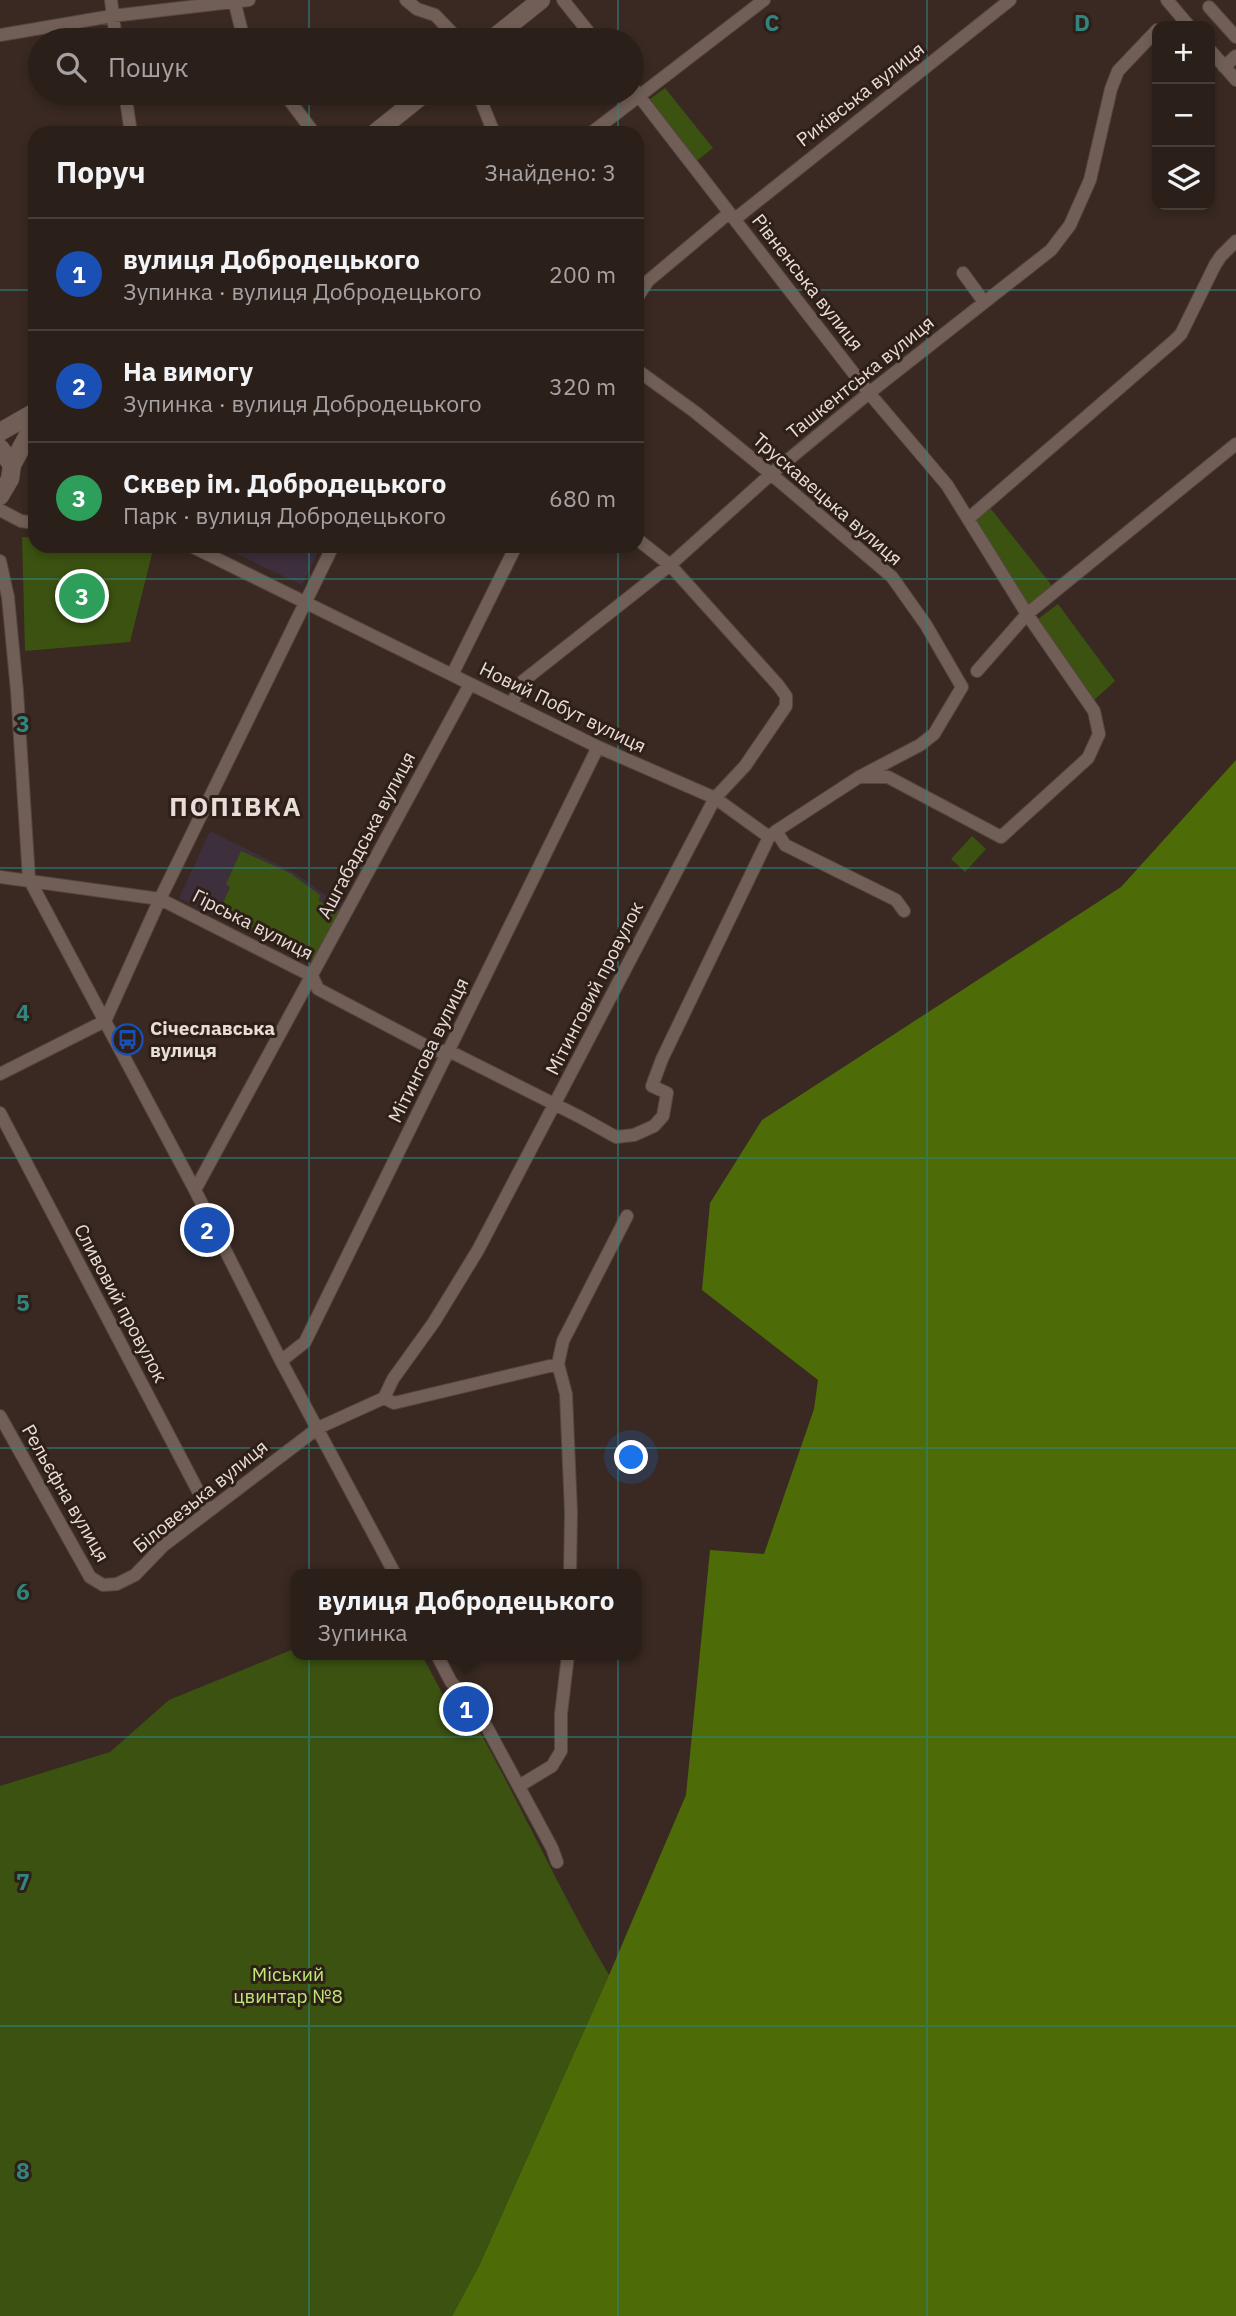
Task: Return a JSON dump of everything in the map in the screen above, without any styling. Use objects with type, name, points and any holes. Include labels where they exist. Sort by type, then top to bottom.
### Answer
[{"type":"main road","points":[[506,28],[541,0]]},
{"type":"main road","points":[[384,126],[410,105]]},
{"type":"main road","points":[[1,427],[28,415]]},
{"type":"main road","points":[[0,496],[28,435]]},
{"type":"main road","points":[[0,448],[12,465]]},
{"type":"street","points":[[111,0],[114,28]]},
{"type":"street","points":[[42,28],[113,16],[249,0]]},
{"type":"street","points":[[407,0],[417,9],[435,15],[447,28]]},
{"type":"street","points":[[563,0],[585,28]]},
{"type":"street","points":[[644,86],[748,5],[764,0]]},
{"type":"street","name":"Риківська вулиця","points":[[732,216],[1010,0]]},
{"type":"street","points":[[234,1],[241,28]]},
{"type":"street","points":[[1171,3],[1185,21]]},
{"type":"street","name":"Ташкентська вулиця","points":[[1162,21],[1171,3]]},
{"type":"street","points":[[1209,7],[1236,37]]},
{"type":"street","points":[[0,35],[28,30]]},
{"type":"street","name":"Ташкентська вулиця","points":[[512,704],[523,681],[670,565],[771,474],[869,393],[1051,250],[1070,225],[1090,180],[1111,89],[1118,71],[1152,35]]},
{"type":"street","points":[[1215,56],[1236,80]]},
{"type":"street","points":[[1224,67],[1236,56]]},
{"type":"street","name":"Рівненська вулиця","points":[[644,102],[869,393],[947,485],[1027,614],[1094,711],[1100,734],[1088,758],[1001,837],[888,777],[859,777]]},
{"type":"street","points":[[127,105],[130,126]]},
{"type":"street","points":[[293,105],[309,126]]},
{"type":"street","points":[[483,105],[491,126]]},
{"type":"street","points":[[599,126],[622,105]]},
{"type":"street","points":[[644,287],[648,281],[732,216]]},
{"type":"street","points":[[968,519],[1181,334],[1221,256],[1236,241]]},
{"type":"street","points":[[963,273],[984,302]]},
{"type":"street","name":"Трускавецька вулиця","points":[[644,375],[695,412],[771,474],[891,577],[926,625],[962,688],[934,734],[920,745],[859,777]]},
{"type":"street","points":[[976,671],[1027,614],[1236,444]]},
{"type":"street","points":[[0,510],[28,522]]},
{"type":"street","points":[[644,545],[670,565]]},
{"type":"street","name":"Новий Побут вулиця","points":[[206,553],[598,747],[715,798],[773,834],[785,845],[896,900],[904,911]]},
{"type":"street","points":[[0,1074],[105,1021],[160,899],[330,553]]},
{"type":"street","points":[[452,675],[513,553]]},
{"type":"street","points":[[0,561],[8,597],[17,691],[29,879],[392,1569]]},
{"type":"street","name":"Мітинговий провулок","points":[[384,1398],[393,1379],[434,1322],[478,1250],[715,798],[745,766],[786,706],[786,696],[670,565]]},
{"type":"street","name":"Ашгабадська вулиця","points":[[195,1190],[470,684]]},
{"type":"street","name":"Мітингова вулиця","points":[[281,1361],[304,1342],[598,747]]},
{"type":"street","points":[[773,834],[859,777]]},
{"type":"street","name":"Гірська вулиця","points":[[0,877],[160,899],[313,976],[318,989],[436,1051],[449,1051],[615,1137],[635,1135],[654,1126],[663,1116],[667,1093],[652,1086],[662,1059],[773,834]]},
{"type":"street","name":"Сливовий провулок","points":[[0,1113],[208,1510]]},
{"type":"street","points":[[570,1569],[571,1512],[566,1394],[558,1364],[563,1341],[627,1216]]},
{"type":"street","points":[[384,1398],[394,1402],[558,1364]]},
{"type":"street","name":"Біловезька вулиця","points":[[103,1585],[117,1584],[135,1575],[163,1546],[318,1428],[384,1398]]},
{"type":"street","name":"Рельєфна вулиця","points":[[0,1416],[81,1563],[90,1577],[103,1585]]},
{"type":"street","points":[[440,1660],[451,1682],[477,1709],[557,1862]]},
{"type":"street","points":[[519,1786],[552,1766],[561,1751],[561,1714],[567,1660]]},
{"type":"shaded area","points":[[235,553],[318,553],[302,585]]},
{"type":"shaded area","points":[[210,831],[295,873],[324,894],[349,904],[313,963],[179,898]]},
{"type":"green space","points":[[665,88],[713,148],[694,163],[646,102]]},
{"type":"green space","points":[[991,509],[1053,587],[1027,607],[974,520]]},
{"type":"green space","points":[[22,537],[28,537],[28,553],[152,553],[130,642],[25,651]]},
{"type":"green space","points":[[1058,604],[1115,681],[1093,701],[1038,619]]},
{"type":"green space","points":[[1236,760],[1236,2316],[452,2316],[479,2266],[686,1795],[710,1550],[764,1554],[814,1409],[818,1380],[702,1290],[710,1203],[762,1120],[1121,887]]},
{"type":"green space","points":[[972,836],[986,849],[965,872],[951,859]]},
{"type":"green space","points":[[241,851],[290,873],[320,895],[319,901],[339,910],[317,956],[312,959],[218,914],[230,887],[226,884]]},
{"type":"green space","name":"Міський цвинтар №8","points":[[291,1650],[291,1660],[425,1660],[454,1716],[463,1724],[470,1721],[476,1725],[609,1975],[479,2266],[452,2316],[0,2316],[0,1786],[110,1752],[169,1700]]},
{"type":"place","name":"Сквер ім. Добродецького","points":[[82,596]]},
{"type":"place","name":"Січеславська вулиця","points":[[127,1039]]},
{"type":"place","name":"На вимогу","points":[[207,1230]]},
{"type":"place","name":"вулиця Добродецького","points":[[466,1709]]},
{"type":"district","name":"ПОПІВКА","points":[[236,806]]}]
